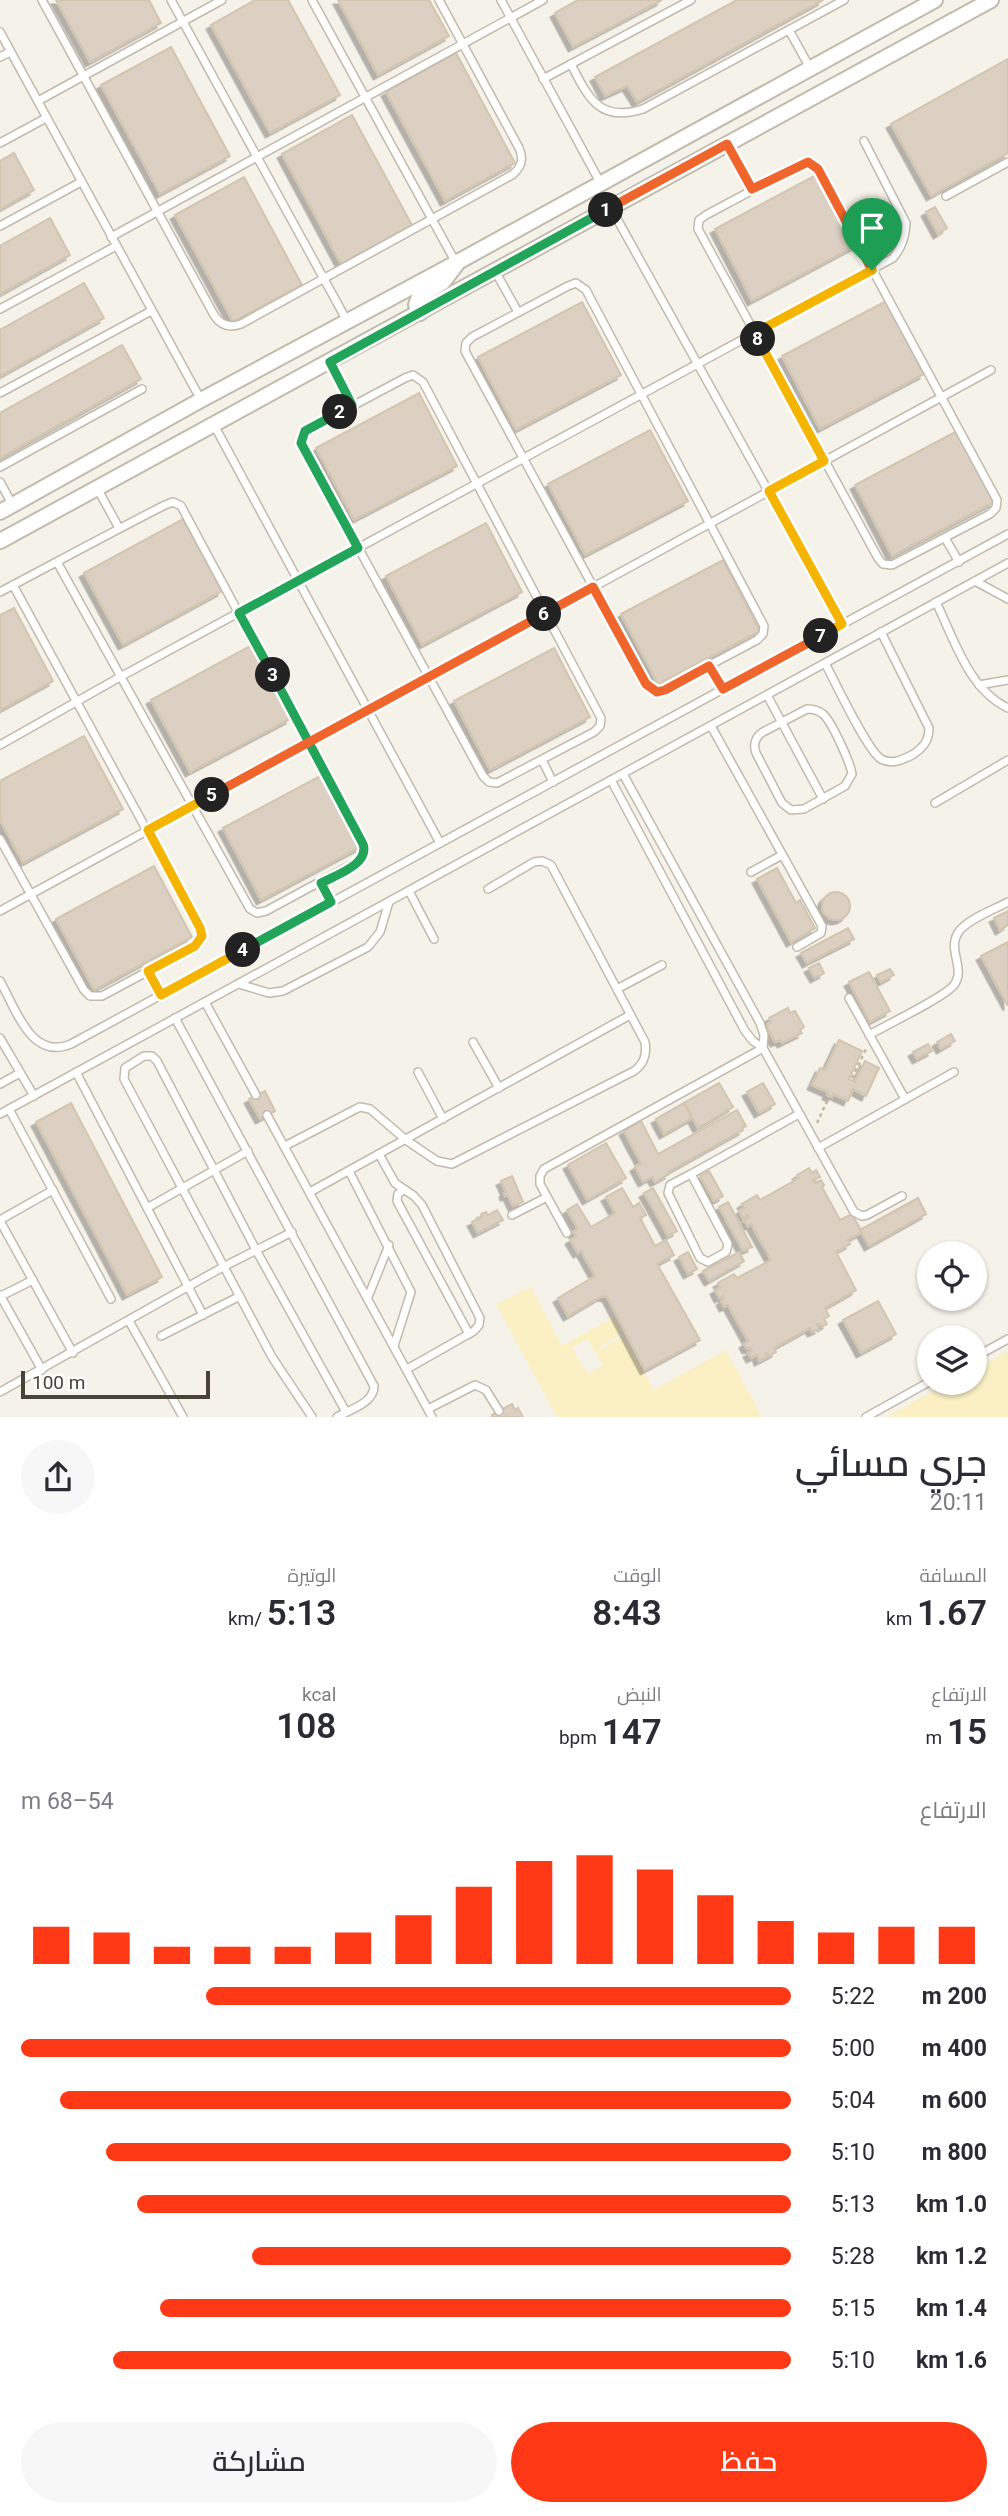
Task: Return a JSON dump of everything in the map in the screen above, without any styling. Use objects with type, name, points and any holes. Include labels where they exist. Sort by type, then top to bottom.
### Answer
[{"type":"street","points":[[6,508],[935,0]]},
{"type":"street","points":[[0,541],[991,0]]},
{"type":"street","points":[[420,313],[416,305],[419,297],[443,282],[456,263]]},
{"type":"lane","points":[[42,0],[215,315],[223,324],[229,326],[241,324],[512,175],[521,166],[523,160],[519,148],[439,0]]},
{"type":"lane","points":[[172,0],[347,321]]},
{"type":"lane","points":[[37,101],[222,0]]},
{"type":"lane","points":[[313,0],[456,263]]},
{"type":"lane","points":[[500,0],[601,184]]},
{"type":"lane","points":[[111,237],[543,0]]},
{"type":"lane","points":[[544,79],[691,0]]},
{"type":"lane","points":[[570,64],[593,102],[604,110],[630,113],[643,109],[844,0]]},
{"type":"lane","points":[[789,30],[810,68]]},
{"type":"lane","points":[[0,32],[201,400]]},
{"type":"lane","points":[[0,57],[10,51]]},
{"type":"lane","points":[[0,143],[46,118]]},
{"type":"lane","points":[[0,745],[120,677],[893,258],[906,236],[906,223],[864,141]]},
{"type":"lane","points":[[727,144],[752,189]]},
{"type":"lane","points":[[803,163],[812,163],[818,169],[997,500],[993,512],[896,564],[884,564],[878,558],[698,229],[702,217],[752,189],[803,163]]},
{"type":"lane","points":[[946,196],[1008,163]]},
{"type":"lane","points":[[0,226],[81,182]]},
{"type":"lane","points":[[610,208],[842,624]]},
{"type":"lane","points":[[0,309],[116,246]]},
{"type":"lane","points":[[495,271],[518,313]]},
{"type":"lane","points":[[572,284],[584,287],[762,622],[764,630],[757,640],[665,690],[652,690],[646,684],[464,351],[468,339],[518,313],[572,284]]},
{"type":"lane","points":[[0,393],[151,311]]},
{"type":"lane","points":[[330,362],[352,405]]},
{"type":"lane","points":[[0,911],[991,370]]},
{"type":"lane","points":[[408,376],[421,379],[599,714],[601,722],[594,732],[497,783],[486,780],[301,443],[305,431],[352,405],[408,376]]},
{"type":"lane","points":[[0,467],[142,389]]},
{"type":"lane","points":[[214,424],[440,843]]},
{"type":"lane","points":[[0,482],[6,508]]},
{"type":"lane","points":[[97,488],[119,528]]},
{"type":"lane","points":[[0,592],[169,503],[181,506],[365,848],[362,859],[266,911],[253,912],[57,562]]},
{"type":"lane","points":[[0,981],[35,1040],[52,1048],[71,1044],[1008,534]]},
{"type":"lane","points":[[945,538],[959,562]]},
{"type":"lane","points":[[0,1114],[1008,563]]},
{"type":"lane","points":[[975,581],[1008,599]]},
{"type":"lane","points":[[0,839],[84,990],[90,996],[98,998],[195,946],[202,936],[148,830],[13,585]]},
{"type":"lane","points":[[936,602],[979,685],[1008,708]]},
{"type":"lane","points":[[825,663],[876,755],[886,761],[904,760],[923,747],[929,735],[929,728],[881,632]]},
{"type":"lane","points":[[709,666],[723,689]]},
{"type":"lane","points":[[979,685],[1008,680]]},
{"type":"lane","points":[[767,695],[823,799]]},
{"type":"lane","points":[[807,709],[817,710],[826,717],[852,774],[845,786],[796,811],[782,803],[754,745],[760,734],[782,721],[807,709]]},
{"type":"lane","points":[[711,726],[823,928],[821,933],[797,947]]},
{"type":"lane","points":[[542,760],[553,782]]},
{"type":"lane","points":[[935,803],[1008,760]]},
{"type":"lane","points":[[623,774],[760,1023],[764,1048]]},
{"type":"lane","points":[[611,780],[748,1037],[764,1048],[851,1208],[857,1215],[867,1215],[902,1196]]},
{"type":"lane","points":[[751,872],[782,855]]},
{"type":"lane","points":[[285,1146],[360,1107],[374,1112],[406,1140],[437,1161],[452,1164],[634,1071],[642,1064],[646,1048],[551,865],[542,861],[534,862],[488,889]]},
{"type":"lane","points":[[321,883],[331,902]]},
{"type":"lane","points":[[409,891],[433,939]]},
{"type":"lane","points":[[239,984],[269,993],[283,991],[368,947],[380,932],[389,902]]},
{"type":"lane","points":[[870,1036],[951,988],[958,974],[953,945],[958,932],[1008,902]]},
{"type":"lane","points":[[702,950],[714,943]]},
{"type":"lane","points":[[617,989],[662,965]]},
{"type":"lane","points":[[148,971],[161,995]]},
{"type":"lane","points":[[849,998],[905,1099]]},
{"type":"lane","points":[[205,1002],[256,1096]]},
{"type":"lane","points":[[310,1192],[630,1015]]},
{"type":"lane","points":[[175,1018],[374,1386],[374,1393],[369,1400],[337,1417]]},
{"type":"lane","points":[[0,1038],[34,1096]]},
{"type":"lane","points":[[473,1041],[499,1088]]},
{"type":"lane","points":[[567,1233],[540,1180],[547,1166],[764,1048]]},
{"type":"lane","points":[[312,1417],[280,1372],[124,1079],[123,1071],[127,1066],[144,1056],[155,1058],[256,1250],[346,1412]]},
{"type":"lane","points":[[76,1072],[203,1315]]},
{"type":"lane","points":[[418,1072],[443,1119]]},
{"type":"lane","points":[[818,1148],[954,1072]]},
{"type":"lane","points":[[0,1084],[20,1073]]},
{"type":"lane","points":[[9,1110],[111,1299]]},
{"type":"lane","points":[[691,1174],[728,1244],[726,1252],[708,1262],[701,1258],[668,1193],[670,1185],[799,1114]]},
{"type":"lane","points":[[267,1115],[430,1413],[475,1385],[486,1390],[499,1411]]},
{"type":"lane","points":[[147,1208],[247,1151]]},
{"type":"lane","points":[[379,1154],[392,1180],[422,1205],[479,1314],[479,1325],[468,1334],[407,1369]]},
{"type":"lane","points":[[349,1171],[389,1245],[411,1293],[394,1346]]},
{"type":"lane","points":[[53,1190],[0,1220],[73,1353]]},
{"type":"lane","points":[[403,1190],[398,1194],[397,1201],[468,1334]]},
{"type":"lane","points":[[512,1215],[547,1197]]},
{"type":"lane","points":[[0,1392],[223,1267],[292,1232]]},
{"type":"lane","points":[[368,1297],[389,1245]]},
{"type":"lane","points":[[434,1269],[451,1261]]},
{"type":"lane","points":[[33,1280],[0,1295],[42,1370]]},
{"type":"lane","points":[[161,1336],[240,1296]]},
{"type":"lane","points":[[129,1321],[183,1417]]},
{"type":"lane","points":[[987,1350],[1008,1339]]},
{"type":"lane","points":[[866,1417],[917,1389]]},
{"type":"path","points":[[852,1078],[870,1036]]},
{"type":"path","points":[[811,1136],[827,1101]]},
{"type":"sand","points":[[531,1287],[562,1346],[614,1317],[623,1333],[599,1347],[601,1349],[624,1336],[654,1390],[726,1350],[762,1417],[557,1417],[496,1304]],"holes":[[[587,1339],[603,1365],[588,1374],[572,1348]]]},
{"type":"sand","points":[[1008,1351],[1008,1417],[886,1417],[927,1395],[987,1395],[987,1362]]},
{"type":"building","points":[[56,0],[149,0],[161,23],[90,62]]},
{"type":"building","points":[[255,0],[288,0],[340,95],[270,133],[211,25]]},
{"type":"building","points":[[338,0],[429,0],[449,36],[378,75]]},
{"type":"building","points":[[578,0],[662,0],[573,47],[555,13]]},
{"type":"building","points":[[737,0],[823,0],[637,102],[627,86],[605,96],[595,77]]},
{"type":"building","points":[[171,47],[230,156],[160,194],[101,85]]},
{"type":"building","points":[[456,53],[515,163],[445,201],[386,92]]},
{"type":"building","points":[[1008,59],[1008,153],[931,196],[891,124]]},
{"type":"building","points":[[352,115],[412,225],[341,264],[282,154]]},
{"type":"building","points":[[14,153],[34,190],[0,209],[0,161]]},
{"type":"building","points":[[818,174],[855,246],[752,301],[715,229]]},
{"type":"building","points":[[244,177],[302,285],[233,322],[175,215]]},
{"type":"building","points":[[935,207],[947,228],[938,234],[926,212]]},
{"type":"building","points":[[50,218],[70,255],[0,294],[0,246]]},
{"type":"building","points":[[84,283],[104,318],[0,376],[0,330]]},
{"type":"building","points":[[886,301],[924,374],[820,429],[782,356]]},
{"type":"building","points":[[582,302],[621,375],[516,430],[478,357]]},
{"type":"building","points":[[122,345],[141,379],[0,458],[0,413]]},
{"type":"building","points":[[419,393],[457,466],[354,520],[316,448]]},
{"type":"building","points":[[650,430],[688,501],[585,555],[548,484]]},
{"type":"building","points":[[957,431],[994,502],[892,556],[855,485]]},
{"type":"building","points":[[183,519],[222,591],[123,645],[84,573]]},
{"type":"building","points":[[486,523],[522,592],[422,645],[386,576]]},
{"type":"building","points":[[723,560],[760,631],[658,684],[621,614]]},
{"type":"building","points":[[14,608],[53,681],[0,710],[0,615]]},
{"type":"building","points":[[250,646],[290,719],[190,772],[151,700]]},
{"type":"building","points":[[554,648],[590,717],[490,770],[454,701]]},
{"type":"building","points":[[84,736],[123,809],[23,863],[0,820],[0,781]]},
{"type":"building","points":[[322,775],[360,847],[261,900],[223,828]]},
{"type":"building","points":[[154,866],[192,937],[94,990],[56,919]]},
{"type":"building","points":[[777,868],[796,903],[800,900],[815,928],[791,942],[757,879]]},
{"type":"building","points":[[836,892],[846,896],[850,906],[846,916],[836,920],[826,916],[822,906],[826,896]]},
{"type":"building","points":[[1008,911],[1008,925],[1000,930],[994,918]]},
{"type":"building","points":[[848,928],[854,939],[807,963],[801,953]]},
{"type":"building","points":[[1008,942],[1008,1006],[981,956]]},
{"type":"building","points":[[819,963],[824,973],[815,978],[809,968]]},
{"type":"building","points":[[890,969],[894,975],[881,982],[877,975]]},
{"type":"building","points":[[869,972],[890,1011],[870,1022],[849,982]]},
{"type":"building","points":[[788,1008],[790,1013],[795,1011],[804,1027],[800,1030],[802,1033],[782,1043],[780,1040],[775,1042],[766,1025],[771,1022],[769,1018]]},
{"type":"building","points":[[951,1034],[955,1041],[941,1049],[937,1042]]},
{"type":"building","points":[[839,1040],[862,1051],[849,1079],[855,1082],[865,1061],[879,1068],[866,1096],[853,1089],[848,1101],[833,1094],[832,1097],[827,1095],[828,1092],[812,1085],[820,1068],[825,1070]]},
{"type":"building","points":[[928,1044],[932,1051],[917,1059],[913,1052]]},
{"type":"building","points":[[719,1083],[733,1107],[698,1128],[684,1103]]},
{"type":"building","points":[[763,1083],[775,1104],[759,1113],[747,1092]]},
{"type":"building","points":[[265,1091],[275,1111],[260,1119],[249,1099]]},
{"type":"building","points":[[71,1103],[162,1277],[127,1295],[36,1122]]},
{"type":"building","points":[[684,1103],[692,1118],[664,1134],[656,1119]]},
{"type":"building","points":[[737,1110],[746,1126],[743,1130],[655,1182],[652,1177],[643,1182],[635,1167],[641,1163],[624,1131],[641,1121],[658,1154]]},
{"type":"building","points":[[606,1143],[626,1178],[587,1200],[568,1165]]},
{"type":"building","points":[[809,1168],[812,1173],[816,1170],[820,1177],[813,1180],[815,1183],[821,1180],[824,1185],[822,1187],[840,1220],[852,1214],[862,1232],[848,1240],[850,1244],[836,1252],[856,1290],[825,1308],[829,1316],[824,1319],[827,1324],[822,1327],[817,1325],[819,1329],[812,1332],[810,1328],[774,1348],[776,1352],[769,1356],[765,1354],[767,1357],[759,1361],[757,1355],[751,1358],[748,1353],[752,1351],[744,1344],[748,1341],[728,1305],[724,1307],[721,1301],[723,1296],[719,1298],[715,1290],[720,1287],[718,1283],[734,1274],[737,1278],[771,1260],[751,1224],[748,1226],[744,1220],[749,1218],[748,1215],[743,1218],[739,1211],[744,1208],[742,1204],[757,1195],[760,1200],[799,1178],[797,1175]]},
{"type":"building","points":[[709,1171],[723,1196],[714,1201],[700,1176]]},
{"type":"building","points":[[512,1176],[523,1202],[513,1206],[508,1195],[505,1196],[501,1181]]},
{"type":"building","points":[[622,1188],[633,1207],[639,1203],[646,1215],[640,1218],[655,1246],[666,1240],[674,1255],[657,1264],[700,1340],[645,1370],[607,1297],[602,1296],[568,1316],[558,1298],[595,1276],[581,1251],[578,1253],[570,1240],[576,1236],[573,1232],[578,1229],[567,1210],[577,1204],[591,1227],[615,1213],[606,1197]]},
{"type":"building","points":[[653,1188],[677,1231],[668,1236],[644,1193]]},
{"type":"building","points":[[918,1198],[926,1214],[869,1246],[860,1230]]},
{"type":"building","points":[[728,1202],[752,1247],[743,1251],[719,1207]]},
{"type":"building","points":[[497,1210],[503,1220],[478,1233],[472,1222],[482,1217],[481,1214],[486,1212],[488,1215]]},
{"type":"building","points":[[688,1252],[697,1269],[688,1274],[679,1257]]},
{"type":"building","points":[[739,1252],[744,1261],[709,1281],[703,1271]]},
{"type":"building","points":[[878,1301],[896,1334],[861,1353],[843,1320]]},
{"type":"building","points":[[512,1404],[523,1417],[493,1417],[492,1415]]},
{"type":"route","points":[[872,270],[755,333],[824,461],[769,491],[842,624],[723,689],[709,666],[657,692],[646,684],[593,587],[309,742],[148,830],[202,932],[198,944],[148,971],[161,995],[331,902],[321,883],[362,859],[365,852],[363,844],[309,742],[239,613],[358,548],[301,443],[305,431],[352,405],[330,362],[727,144],[752,189],[803,163],[812,163],[818,169],[872,270]]}]
